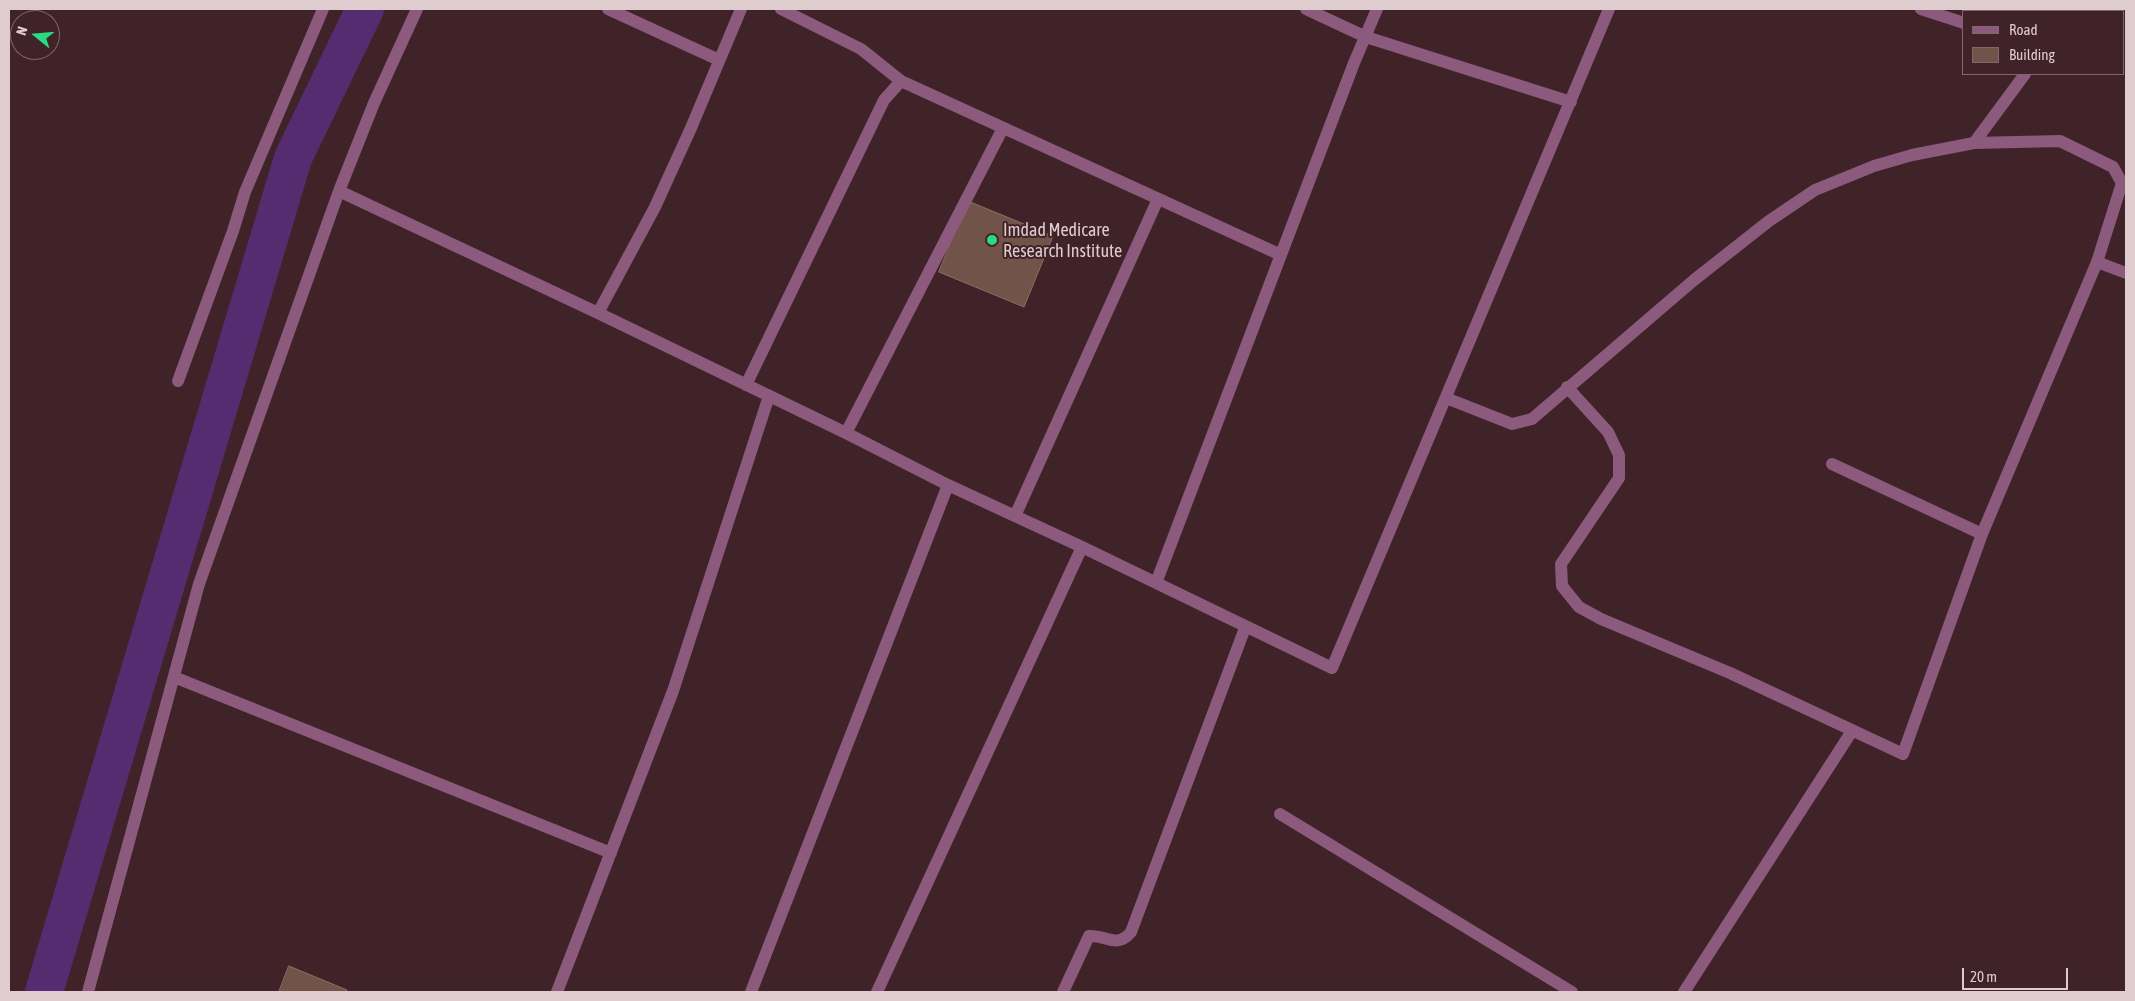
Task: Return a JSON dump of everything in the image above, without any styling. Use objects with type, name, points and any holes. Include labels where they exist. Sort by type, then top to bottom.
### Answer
[{"type":"street","points":[[178,381],[245,192],[323,9]]},
{"type":"street","points":[[88,992],[199,584],[340,191],[374,103],[417,9]]},
{"type":"street","points":[[608,9],[719,60]]},
{"type":"street","points":[[598,313],[655,207],[691,128],[741,9]]},
{"type":"street","points":[[781,9],[862,49],[901,81],[1281,255]]},
{"type":"street","points":[[1306,9],[1366,37],[1571,102]]},
{"type":"street","points":[[1156,583],[1281,255],[1378,9]]},
{"type":"street","points":[[340,191],[746,384],[948,485],[1082,547],[1245,628],[1332,668],[1609,9]]},
{"type":"street","points":[[1921,9],[1962,22]]},
{"type":"street","points":[[1974,143],[2024,75]]},
{"type":"street","points":[[746,384],[884,100],[901,81]]},
{"type":"street","points":[[846,433],[1003,128]]},
{"type":"street","points":[[1446,398],[1512,424],[1532,419],[1567,387],[1694,280],[1769,221],[1814,190],[1874,166],[1912,155],[1974,143],[2060,141],[2113,167],[2122,183],[2096,262],[1982,534],[1903,754],[1730,673],[1601,619],[1579,607],[1562,586],[1561,564],[1619,478],[1620,455],[1608,432],[1567,387]]},
{"type":"street","points":[[1015,516],[1158,199]]},
{"type":"street","points":[[2096,262],[2126,273]]},
{"type":"street","points":[[557,992],[673,691],[769,396]]},
{"type":"street","points":[[1832,464],[1982,534]]},
{"type":"street","points":[[751,992],[948,485]]},
{"type":"street","points":[[877,992],[1082,547]]},
{"type":"street","points":[[1063,992],[1085,941],[1089,936],[1118,941],[1125,939],[1131,932],[1245,628]]},
{"type":"street","points":[[174,677],[611,853]]},
{"type":"street","points":[[1684,992],[1852,731]]},
{"type":"street","points":[[1280,814],[1572,992]]},
{"type":"building","points":[[968,201],[1053,236],[1024,307],[939,272]]},
{"type":"building","points":[[289,966],[347,990],[346,992],[279,992]]},
{"type":"waterway","points":[[44,992],[293,158],[365,9]]},
{"type":"place","name":"Imdad Medicare Research Institute","points":[[992,240]]}]
